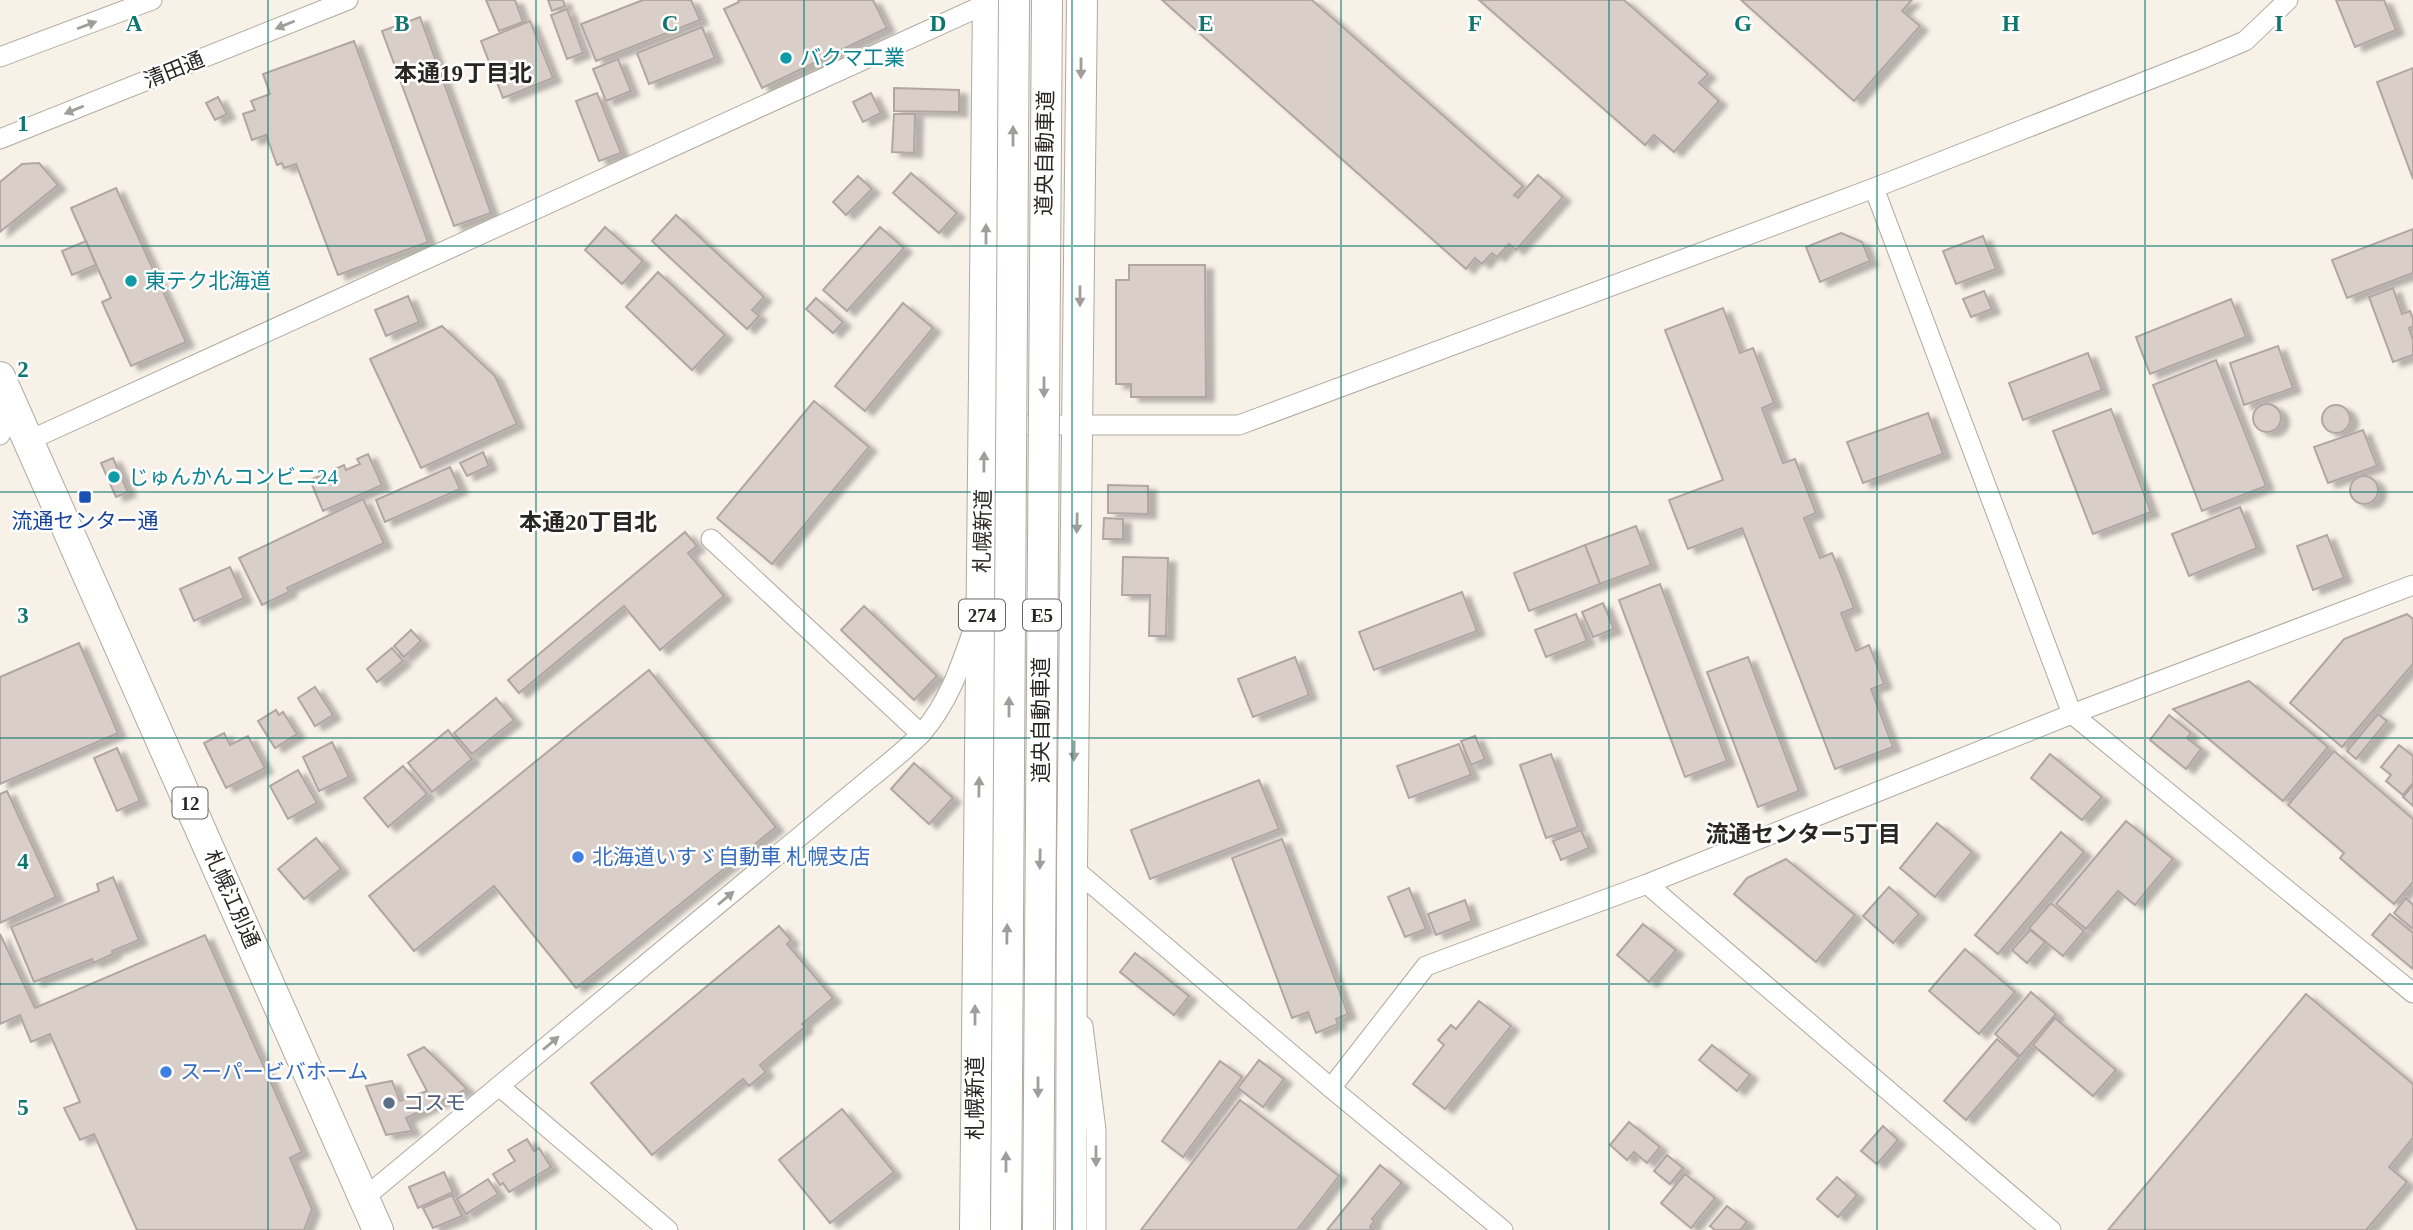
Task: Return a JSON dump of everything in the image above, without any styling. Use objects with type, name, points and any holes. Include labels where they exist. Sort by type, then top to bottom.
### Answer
[{"type":"highway","name":"道央自動車道","points":[[1038,1230],[1047,0]]},
{"type":"highway","points":[[1071,1230],[1072,867],[1082,0]]},
{"type":"highway","name":"道央自動車道","points":[[997,1],[1006,1230]]},
{"type":"highway","name":"札幌新道","points":[[975,1230],[975,995],[985,425],[997,1]]},
{"type":"highway","name":"札幌江別通","points":[[0,377],[378,1230]]},
{"type":"street","points":[[0,57],[152,0]]},
{"type":"street","name":"清田通","points":[[0,139],[348,0]]},
{"type":"street","points":[[985,425],[1238,425],[1874,188],[2245,41],[2288,0]]},
{"type":"street","points":[[30,440],[997,1]]},
{"type":"street","points":[[1874,188],[2072,714],[2413,993]]},
{"type":"street","points":[[0,435],[13,406]]},
{"type":"street","points":[[711,539],[921,734]]},
{"type":"street","points":[[1331,1088],[1426,966],[1647,884],[2072,714],[2413,584]]},
{"type":"street","points":[[364,1198],[921,734],[945,701],[957,677],[982,603]]},
{"type":"street","points":[[1072,867],[1331,1088],[1503,1230]]},
{"type":"street","points":[[1647,884],[2051,1230]]},
{"type":"street","points":[[1073,942],[1096,1130],[1096,1230]]},
{"type":"street","points":[[499,1086],[668,1230]]},
{"type":"building","points":[[486,0],[515,0],[523,22],[499,31]]},
{"type":"building","points":[[548,0],[563,0],[565,6],[552,11]]},
{"type":"building","points":[[643,0],[691,0],[700,20],[596,61],[581,24]]},
{"type":"building","name":"バクマ工業","points":[[738,0],[873,0],[887,28],[762,88],[724,9],[739,2]]},
{"type":"building","points":[[1162,0],[1312,0],[1523,186],[1514,195],[1518,198],[1538,175],[1563,197],[1516,250],[1509,244],[1497,257],[1492,253],[1482,264],[1475,258],[1466,269]]},
{"type":"building","points":[[1479,0],[1624,0],[1708,74],[1699,83],[1719,101],[1674,152],[1654,135],[1645,145]]},
{"type":"building","points":[[1741,0],[1912,0],[1902,11],[1920,26],[1854,101]]},
{"type":"building","points":[[2336,0],[2384,0],[2396,30],[2355,47]]},
{"type":"building","points":[[567,9],[583,53],[567,59],[551,15]]},
{"type":"building","points":[[420,17],[491,213],[454,226],[382,31]]},
{"type":"building","points":[[530,21],[553,78],[503,98],[481,41]]},
{"type":"building","points":[[702,27],[715,58],[649,84],[637,53]]},
{"type":"building","points":[[354,41],[428,242],[338,275],[296,164],[284,168],[282,163],[277,165],[266,135],[252,140],[243,114],[255,110],[251,101],[270,94],[263,74]]},
{"type":"building","points":[[618,59],[631,91],[606,101],[593,69]]},
{"type":"building","points":[[2413,68],[2413,179],[2377,82]]},
{"type":"building","points":[[894,88],[959,90],[959,112],[894,111]]},
{"type":"building","points":[[597,93],[621,153],[599,161],[576,101]]},
{"type":"building","points":[[871,93],[881,113],[863,122],[853,102]]},
{"type":"building","points":[[218,97],[227,114],[215,120],[206,103]]},
{"type":"building","points":[[894,114],[915,114],[914,153],[892,152]]},
{"type":"building","points":[[39,163],[58,185],[0,232],[0,182],[22,164]]},
{"type":"building","points":[[911,173],[957,213],[939,233],[893,193]]},
{"type":"building","points":[[858,176],[872,189],[846,215],[833,202]]},
{"type":"building","name":"東テク北海道","points":[[116,188],[186,342],[131,366],[102,302],[111,298],[71,208]]},
{"type":"building","points":[[676,215],[764,297],[752,310],[759,316],[747,329],[652,241]]},
{"type":"building","points":[[605,227],[643,261],[622,284],[585,250]]},
{"type":"building","points":[[880,227],[904,248],[847,311],[823,290]]},
{"type":"building","points":[[2413,229],[2413,273],[2347,298],[2332,260]]},
{"type":"building","points":[[1841,233],[1862,242],[1870,261],[1820,282],[1806,247]]},
{"type":"building","points":[[1983,236],[1996,269],[1956,284],[1943,251]]},
{"type":"building","points":[[86,241],[96,265],[72,275],[62,251]]},
{"type":"building","points":[[1129,265],[1205,265],[1206,397],[1131,397],[1131,384],[1116,384],[1116,280],[1129,280]]},
{"type":"building","points":[[658,272],[725,335],[692,370],[626,307]]},
{"type":"building","points":[[2393,288],[2402,314],[2410,311],[2413,319],[2413,326],[2409,328],[2413,340],[2413,355],[2393,362],[2369,297]]},
{"type":"building","points":[[1984,291],[1992,309],[1971,317],[1963,299]]},
{"type":"building","points":[[408,296],[419,322],[386,336],[375,310]]},
{"type":"building","points":[[816,298],[843,322],[833,333],[806,309]]},
{"type":"building","points":[[2231,299],[2246,337],[2150,374],[2136,337]]},
{"type":"building","points":[[903,303],[933,328],[865,411],[835,386]]},
{"type":"building","points":[[1723,308],[1740,353],[1753,348],[1774,403],[1762,408],[1783,463],[1795,459],[1816,513],[1804,518],[1820,558],[1832,553],[1854,608],[1841,613],[1856,651],[1869,645],[1884,684],[1871,689],[1893,747],[1835,769],[1742,528],[1688,549],[1669,500],[1723,480],[1665,330]]},
{"type":"building","points":[[442,326],[495,376],[517,424],[421,468],[370,359]]},
{"type":"building","points":[[2278,346],[2293,388],[2244,405],[2230,363]]},
{"type":"building","points":[[2088,353],[2102,390],[2023,420],[2009,383]]},
{"type":"building","points":[[2216,360],[2266,486],[2202,511],[2153,385]]},
{"type":"building","points":[[814,401],[869,447],[772,564],[717,518]]},
{"type":"building","points":[[2267,404],[2277,408],[2281,418],[2277,428],[2267,432],[2257,428],[2253,418],[2257,408]]},
{"type":"building","points":[[2336,405],[2346,409],[2350,419],[2346,429],[2336,433],[2326,429],[2322,419],[2326,409]]},
{"type":"building","points":[[2111,409],[2151,512],[2093,534],[2053,431]]},
{"type":"building","points":[[1928,413],[1943,454],[1863,483],[1847,442]]},
{"type":"building","points":[[2363,430],[2377,466],[2328,483],[2314,447]]},
{"type":"building","points":[[483,452],[489,466],[467,476],[460,463]]},
{"type":"building","points":[[368,454],[382,485],[323,511],[310,480],[326,473],[329,479],[336,476],[333,470],[344,465],[346,470],[360,464],[357,459]]},
{"type":"building","name":"じゅんかんコンビニ24","points":[[113,458],[128,492],[116,497],[101,463]]},
{"type":"building","points":[[450,467],[460,489],[385,522],[376,500]]},
{"type":"building","points":[[2364,476],[2374,480],[2378,490],[2374,500],[2364,504],[2354,500],[2350,490],[2354,480]]},
{"type":"building","points":[[1108,485],[1148,486],[1148,514],[1108,513]]},
{"type":"building","points":[[363,499],[384,543],[287,588],[289,592],[262,605],[239,558]]},
{"type":"building","points":[[2240,507],[2257,548],[2189,576],[2172,534]]},
{"type":"building","points":[[1104,518],[1123,519],[1123,539],[1103,539]]},
{"type":"building","points":[[1636,526],[1651,565],[1600,584],[1585,545]]},
{"type":"building","points":[[685,532],[697,546],[688,553],[724,596],[660,650],[624,606],[519,693],[508,680]]},
{"type":"building","points":[[2327,535],[2344,578],[2313,590],[2297,546]]},
{"type":"building","points":[[1585,545],[1600,584],[1529,611],[1514,573]]},
{"type":"building","points":[[1123,557],[1168,558],[1166,636],[1149,636],[1150,595],[1122,595]]},
{"type":"building","points":[[230,567],[244,598],[194,621],[180,589]]},
{"type":"building","points":[[1660,584],[1727,761],[1685,777],[1619,600]]},
{"type":"building","points":[[1462,592],[1477,631],[1374,670],[1359,632]]},
{"type":"building","points":[[1603,603],[1614,629],[1593,637],[1582,612]]},
{"type":"building","points":[[864,606],[937,676],[914,700],[841,630]]},
{"type":"building","points":[[1576,614],[1587,641],[1546,657],[1535,630]]},
{"type":"building","points":[[2407,614],[2413,619],[2413,664],[2342,747],[2290,703],[2344,639]]},
{"type":"building","points":[[411,630],[421,641],[404,657],[394,646]]},
{"type":"building","points":[[79,643],[118,733],[0,784],[0,677]]},
{"type":"building","points":[[392,648],[403,661],[377,682],[367,669]]},
{"type":"building","points":[[1295,657],[1309,695],[1253,717],[1238,679]]},
{"type":"building","points":[[1748,657],[1799,791],[1758,807],[1707,672]]},
{"type":"building","name":"北海道いすゞ自動車 札幌支店","points":[[649,670],[776,827],[576,988],[494,886],[414,951],[369,896]]},
{"type":"building","points":[[2249,681],[2328,747],[2283,801],[2173,709]]},
{"type":"building","points":[[315,687],[333,715],[315,726],[298,698]]},
{"type":"building","points":[[496,698],[514,720],[472,754],[454,733]]},
{"type":"building","points":[[276,710],[279,715],[283,712],[297,734],[275,748],[258,721]]},
{"type":"building","points":[[2378,714],[2387,721],[2356,759],[2347,751]]},
{"type":"building","points":[[2169,715],[2191,733],[2187,738],[2201,749],[2186,769],[2150,740]]},
{"type":"building","points":[[448,730],[472,759],[432,792],[408,763]]},
{"type":"building","points":[[224,733],[230,745],[248,736],[265,768],[226,788],[204,743]]},
{"type":"building","points":[[1475,736],[1485,759],[1471,765],[1461,741]]},
{"type":"building","points":[[332,742],[349,777],[319,791],[303,757]]},
{"type":"building","points":[[1459,744],[1471,775],[1409,798],[1397,766]]},
{"type":"building","points":[[2399,745],[2413,756],[2413,783],[2403,795],[2386,781],[2391,775],[2381,767]]},
{"type":"building","points":[[117,748],[140,801],[117,811],[94,758]]},
{"type":"building","points":[[2334,751],[2413,819],[2413,882],[2394,904],[2340,858],[2344,853],[2288,805]]},
{"type":"building","points":[[1551,754],[1578,827],[1546,838],[1520,765]]},
{"type":"building","points":[[2050,754],[2102,797],[2082,820],[2031,778]]},
{"type":"building","points":[[914,763],[953,798],[929,824],[891,789]]},
{"type":"building","points":[[403,766],[427,794],[388,827],[364,798]]},
{"type":"building","points":[[298,770],[317,803],[288,819],[270,786]]},
{"type":"building","points":[[1259,780],[1279,829],[1150,879],[1131,830]]},
{"type":"building","points":[[2413,785],[2413,806],[2403,797]]},
{"type":"building","points":[[7,791],[56,897],[0,923],[0,794]]},
{"type":"building","points":[[2126,821],[2173,859],[2135,905],[2118,891],[2086,929],[2056,904]]},
{"type":"building","points":[[1937,823],[1972,852],[1935,897],[1900,868]]},
{"type":"building","points":[[1581,830],[1589,848],[1561,860],[1553,841]]},
{"type":"building","points":[[2061,832],[2084,852],[1998,954],[1975,935]]},
{"type":"building","points":[[316,838],[341,869],[304,899],[278,869]]},
{"type":"building","points":[[1282,839],[1348,1014],[1336,1019],[1338,1024],[1316,1033],[1308,1012],[1292,1018],[1232,858]]},
{"type":"building","points":[[1786,859],[1855,915],[1816,962],[1734,894],[1747,878]]},
{"type":"building","points":[[113,877],[139,940],[112,951],[113,954],[93,963],[92,959],[34,982],[11,927],[99,891],[97,884]]},
{"type":"building","points":[[1889,887],[1919,914],[1893,943],[1863,916]]},
{"type":"building","points":[[1409,888],[1426,929],[1405,937],[1388,897]]},
{"type":"building","points":[[2406,898],[2413,905],[2413,929],[2394,913]]},
{"type":"building","points":[[1465,900],[1472,921],[1436,935],[1428,914]]},
{"type":"building","points":[[2051,903],[2084,931],[2063,956],[2029,928]]},
{"type":"building","points":[[2390,914],[2413,933],[2413,969],[2372,935]]},
{"type":"building","points":[[1643,924],[1676,950],[1649,982],[1617,955]]},
{"type":"building","points":[[779,926],[791,940],[787,944],[833,998],[802,1024],[805,1027],[760,1065],[766,1072],[749,1086],[743,1079],[652,1155],[591,1083]]},
{"type":"building","points":[[2030,930],[2045,942],[2027,963],[2012,950]]},
{"type":"building","name":"スーパービバホーム","points":[[0,934],[35,1008],[205,935],[302,1152],[290,1158],[312,1209],[304,1230],[137,1230],[94,1134],[80,1140],[64,1108],[80,1102],[50,1034],[31,1042],[20,1015],[0,1024]]},
{"type":"building","points":[[1965,949],[2015,992],[1979,1034],[1929,991]]},
{"type":"building","points":[[1135,953],[1189,996],[1174,1015],[1120,972]]},
{"type":"building","points":[[2031,992],[2056,1014],[2020,1056],[1995,1034]]},
{"type":"building","points":[[2306,994],[2413,1084],[2413,1138],[2389,1167],[2407,1182],[2366,1230],[2108,1230]]},
{"type":"building","points":[[1479,1001],[1511,1026],[1445,1109],[1413,1084],[1444,1045],[1438,1040],[1451,1025],[1456,1029]]},
{"type":"building","points":[[2055,1018],[2116,1070],[2093,1096],[2033,1045]]},
{"type":"building","points":[[1997,1039],[2019,1058],[1966,1120],[1944,1101]]},
{"type":"building","points":[[1712,1045],[1750,1075],[1737,1091],[1699,1060]]},
{"type":"building","points":[[424,1047],[467,1089],[406,1118],[412,1131],[386,1135],[366,1086],[392,1081],[400,1101],[427,1091],[408,1055]]},
{"type":"building","points":[[1259,1060],[1284,1079],[1263,1107],[1238,1088]]},
{"type":"building","points":[[1220,1061],[1242,1077],[1183,1157],[1162,1141]]},
{"type":"building","points":[[1240,1100],[1339,1176],[1297,1230],[1141,1230]]},
{"type":"building","points":[[842,1109],[894,1172],[830,1223],[779,1160]]},
{"type":"building","points":[[1629,1122],[1660,1147],[1647,1163],[1634,1152],[1627,1160],[1610,1145]]},
{"type":"building","points":[[1883,1126],[1898,1140],[1877,1164],[1861,1151]]},
{"type":"building","points":[[527,1139],[534,1151],[539,1148],[551,1167],[509,1192],[493,1174],[515,1161],[508,1150]]},
{"type":"building","points":[[1667,1155],[1683,1168],[1670,1184],[1654,1171]]},
{"type":"building","points":[[1380,1165],[1402,1183],[1372,1219],[1374,1221],[1370,1227],[1374,1230],[1327,1230]]},
{"type":"building","points":[[444,1172],[453,1192],[418,1208],[409,1187]]},
{"type":"building","points":[[1685,1174],[1715,1198],[1691,1228],[1661,1203]]},
{"type":"building","points":[[1837,1177],[1857,1195],[1838,1217],[1817,1199]]},
{"type":"building","points":[[488,1179],[498,1194],[466,1214],[457,1199]]},
{"type":"building","points":[[452,1195],[462,1216],[433,1228],[423,1208]]},
{"type":"building","points":[[1727,1206],[1747,1222],[1740,1230],[1715,1230],[1710,1226]]},
{"type":"place","name":"バクマ工業","points":[[786,58]]},
{"type":"place","name":"東テク北海道","points":[[131,281]]},
{"type":"place","name":"じゅんかんコンビニ24","points":[[114,477]]},
{"type":"place","name":"流通センター通","points":[[85,497]]},
{"type":"place","name":"北海道いすゞ自動車 札幌支店","points":[[578,857]]},
{"type":"place","name":"スーパービバホーム","points":[[166,1072]]},
{"type":"place","name":"コスモ","points":[[389,1103]]},
{"type":"district","name":"本通19丁目北","points":[[463,73]]},
{"type":"district","name":"本通20丁目北","points":[[588,522]]},
{"type":"district","name":"流通センター5丁目","points":[[1803,834]]}]
